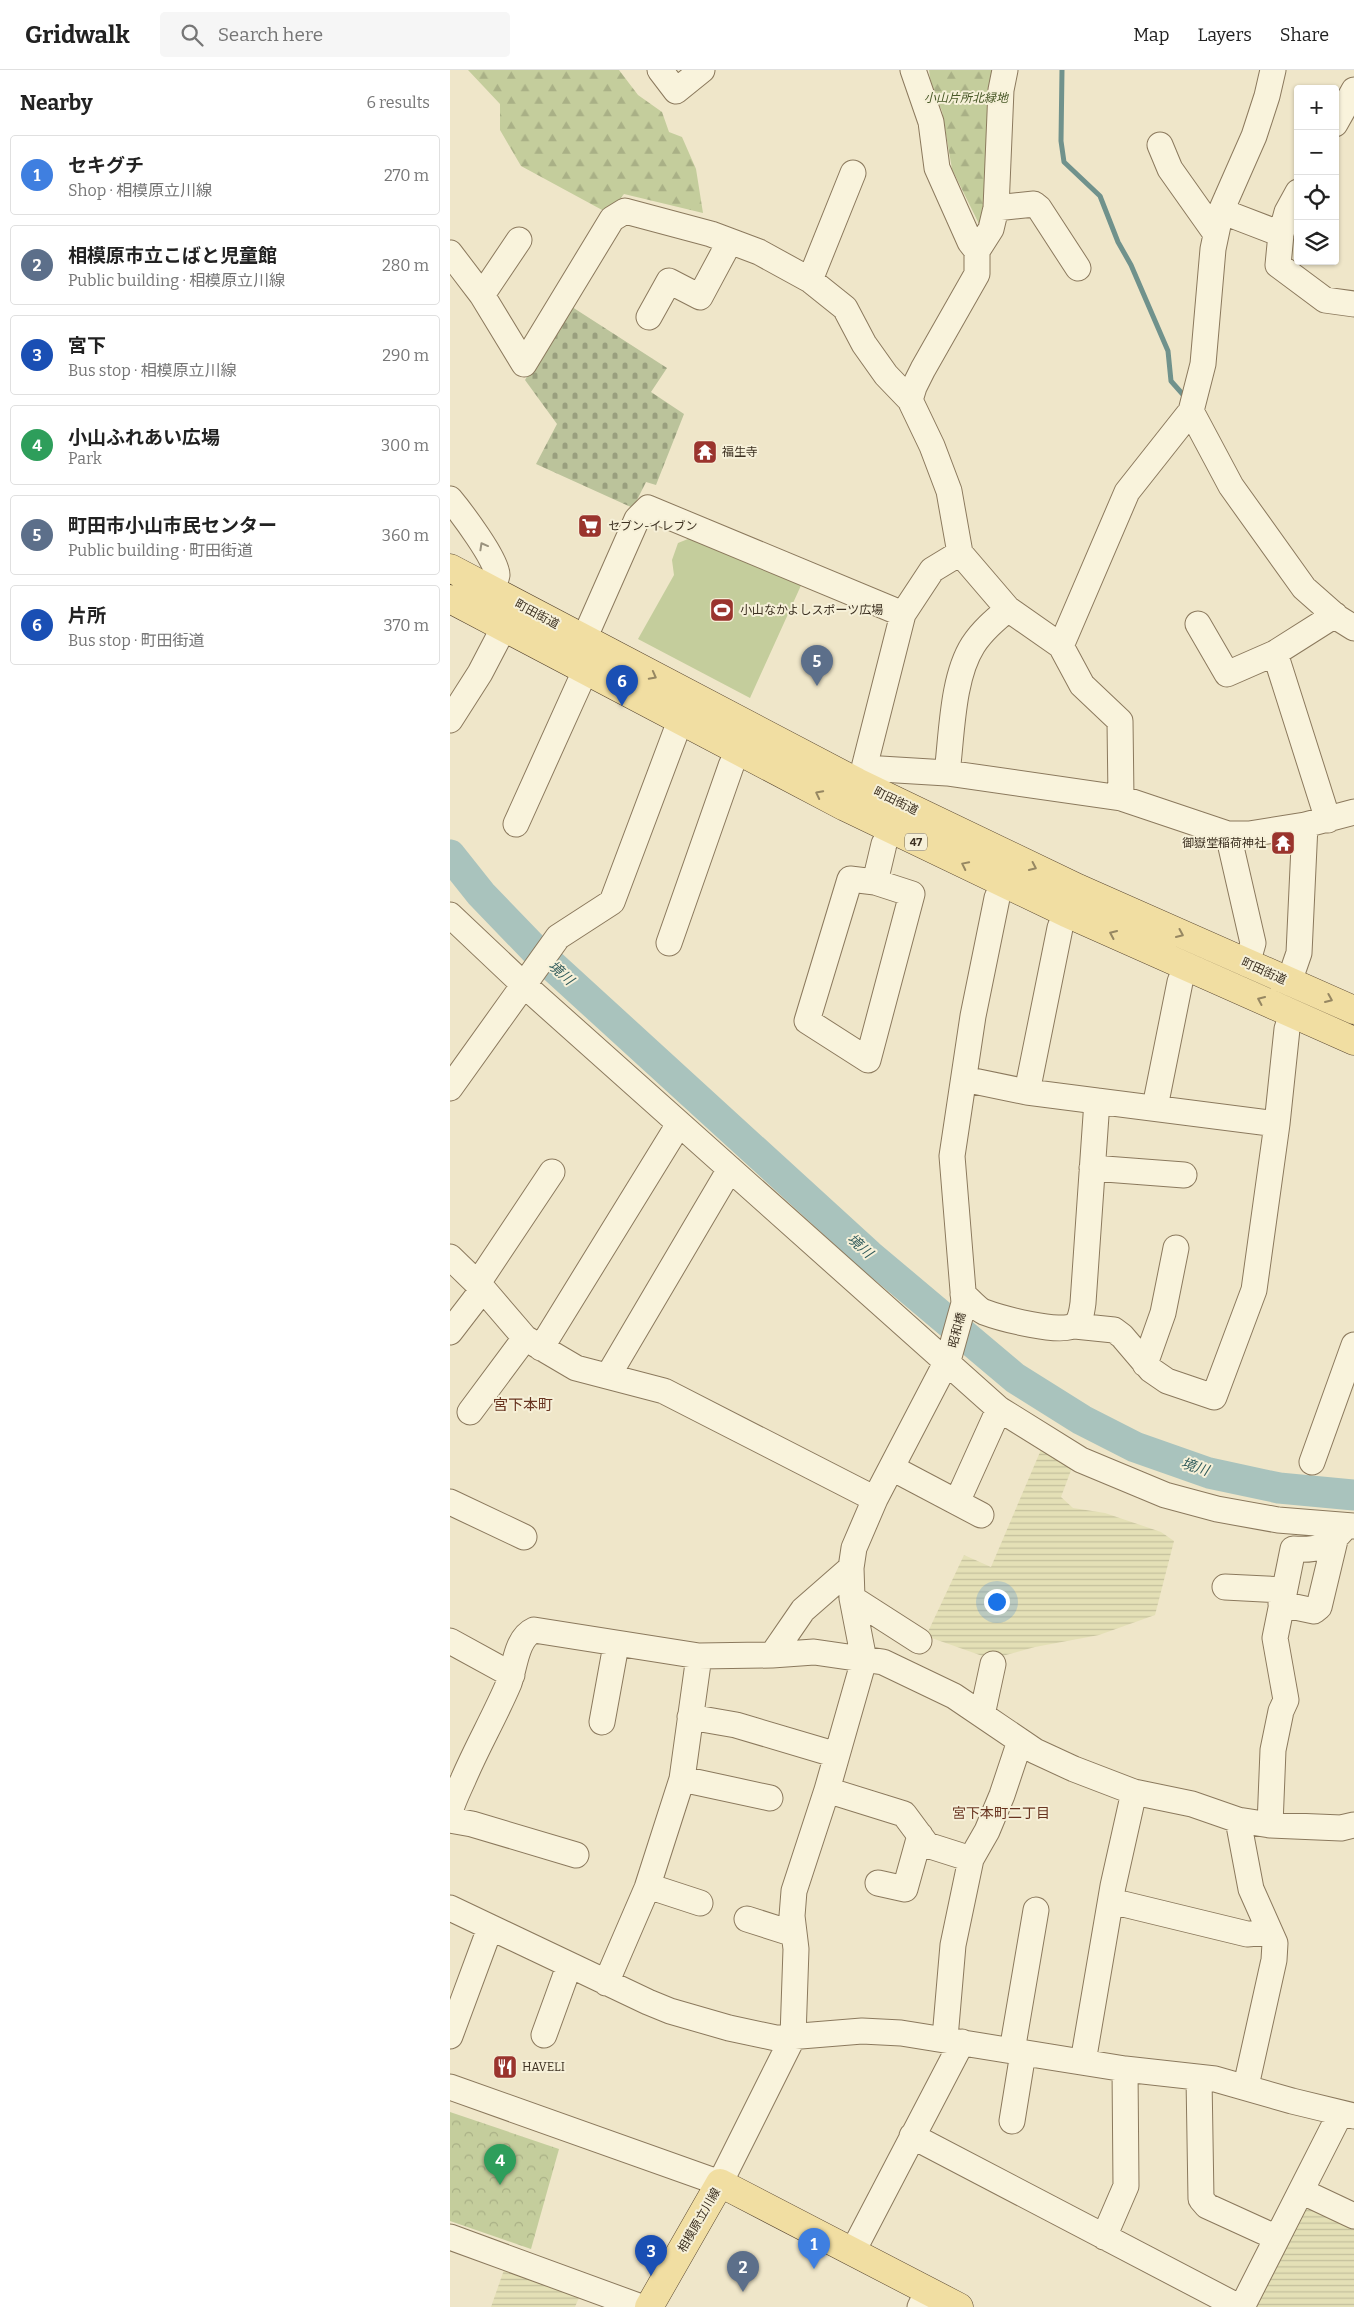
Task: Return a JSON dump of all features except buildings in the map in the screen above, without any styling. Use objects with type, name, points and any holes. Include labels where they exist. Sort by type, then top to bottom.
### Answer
[{"type":"main road","name":"町田街道","points":[[450,568],[749,727],[860,775],[1078,888],[1354,1010]]},
{"type":"main road","name":"47","points":[[450,599],[737,752],[891,830],[1066,914],[1354,1040]]},
{"type":"main road","name":"相模原立川線","points":[[649,2307],[720,2183],[853,2251],[924,2299],[959,2307]]},
{"type":"street","points":[[660,70],[676,91],[702,70]]},
{"type":"street","points":[[913,70],[931,122],[938,168],[970,242],[977,251]]},
{"type":"street","points":[[910,400],[923,369],[976,274],[977,251],[991,229],[996,208],[1001,90],[1005,70]]},
{"type":"street","points":[[1061,646],[1127,492],[1191,411],[1202,364],[1213,249],[1219,223],[1254,136],[1268,96],[1273,70]]},
{"type":"street","points":[[1339,117],[1354,90]]},
{"type":"street","points":[[1160,145],[1170,169],[1219,223],[1281,234]]},
{"type":"street","points":[[810,280],[853,173]]},
{"type":"street","points":[[1294,199],[1287,212],[1281,234],[1278,265],[1325,300],[1354,304]]},
{"type":"street","points":[[996,208],[1034,204],[1039,208],[1078,268]]},
{"type":"street","points":[[453,262],[482,295],[524,364],[612,219],[625,211],[711,234],[758,252],[810,280],[845,308],[864,344],[880,367],[910,400],[932,446],[949,491],[960,553],[1008,609],[1061,646],[1082,685],[1120,720],[1121,798]]},
{"type":"street","points":[[482,295],[519,240]]},
{"type":"street","points":[[649,317],[669,281],[700,297],[730,241]]},
{"type":"street","points":[[1191,411],[1231,486],[1304,588],[1344,622],[1226,674],[1198,624]]},
{"type":"street","points":[[450,499],[471,525],[496,569],[497,575],[477,613]]},
{"type":"street","points":[[584,639],[637,519],[648,508],[903,614]]},
{"type":"street","points":[[845,807],[860,775],[903,614],[932,570],[960,553]]},
{"type":"street","points":[[947,773],[962,673],[972,646],[992,622],[1008,609]]},
{"type":"street","points":[[450,720],[480,673],[504,627]]},
{"type":"street","points":[[1274,653],[1316,822],[1299,953],[1289,982]]},
{"type":"street","points":[[516,824],[585,671]]},
{"type":"street","points":[[450,1088],[558,937],[612,902],[680,721]]},
{"type":"street","points":[[669,943],[737,752],[749,727]]},
{"type":"street","points":[[860,775],[947,773],[1121,798],[1228,834],[1249,834],[1316,822],[1354,812]]},
{"type":"street","points":[[875,882],[884,844],[891,830]]},
{"type":"street","points":[[1228,834],[1253,943],[1247,964]]},
{"type":"street","points":[[850,879],[875,882],[912,894],[868,1060],[807,1021],[850,879]]},
{"type":"street","name":"昭和橋","points":[[864,1660],[852,1598],[851,1568],[854,1548],[875,1499],[948,1360],[970,1303],[952,1156],[974,1016],[997,898],[1003,884]]},
{"type":"street","points":[[1027,1092],[1060,928],[1066,914]]},
{"type":"street","points":[[452,919],[527,981],[679,1124],[948,1360],[999,1409],[1081,1460],[1165,1495],[1217,1509],[1345,1531]]},
{"type":"street","points":[[1155,1107],[1180,982],[1186,967]]},
{"type":"street","points":[[970,1303],[1054,1329],[1075,1326],[1114,1330],[1122,1336],[1145,1364],[1167,1380],[1214,1398],[1254,1290],[1277,1124],[1286,1029],[1292,1014]]},
{"type":"street","points":[[964,1079],[1027,1092],[1277,1124]]},
{"type":"street","points":[[1075,1326],[1080,1320],[1083,1303],[1097,1101]]},
{"type":"street","points":[[470,1412],[533,1343],[679,1124]]},
{"type":"street","points":[[1092,1168],[1184,1175]]},
{"type":"street","points":[[608,1376],[730,1169]]},
{"type":"street","points":[[450,1332],[552,1172]]},
{"type":"street","points":[[1145,1364],[1163,1313],[1176,1248]]},
{"type":"street","points":[[450,1257],[533,1343],[576,1368],[664,1391],[875,1499]]},
{"type":"street","points":[[1312,1462],[1354,1345]]},
{"type":"street","points":[[957,1502],[999,1409]]},
{"type":"street","points":[[892,1468],[981,1515]]},
{"type":"street","points":[[450,1502],[524,1537]]},
{"type":"street","points":[[1225,1587],[1282,1597],[1314,1612],[1319,1607],[1345,1531]]},
{"type":"street","points":[[1270,1824],[1273,1750],[1281,1711],[1286,1700],[1274,1638],[1293,1549],[1312,1550],[1345,1531]]},
{"type":"street","points":[[772,1655],[802,1610],[851,1568]]},
{"type":"street","points":[[852,1598],[919,1640]]},
{"type":"street","points":[[450,1812],[512,1675],[522,1640],[527,1633],[534,1630],[700,1656],[772,1655],[814,1652],[883,1662],[954,1696],[1035,1751],[1074,1769],[1134,1792],[1192,1804],[1238,1820],[1270,1824],[1341,1828],[1354,1825]]},
{"type":"street","points":[[450,1641],[512,1675]]},
{"type":"street","points":[[602,1722],[616,1644]]},
{"type":"street","points":[[606,1983],[648,1886],[682,1779],[700,1656]]},
{"type":"street","points":[[450,2087],[720,2183],[793,2037],[796,1950],[794,1891],[827,1790],[864,1660]]},
{"type":"street","points":[[982,1715],[992,1664]]},
{"type":"street","points":[[690,1717],[736,1725],[837,1755]]},
{"type":"street","points":[[853,2251],[912,2136],[954,2040],[954,1945],[971,1859],[987,1831],[1020,1741]]},
{"type":"street","points":[[682,1779],[770,1798]]},
{"type":"street","points":[[827,1790],[904,1814],[927,1845],[971,1859]]},
{"type":"street","points":[[1083,2062],[1111,1901],[1134,1792]]},
{"type":"street","points":[[450,1820],[472,1824],[576,1855]]},
{"type":"street","points":[[1238,1820],[1252,1889],[1275,1944],[1274,1960],[1246,2086]]},
{"type":"street","points":[[878,1883],[905,1889],[920,1836]]},
{"type":"street","points":[[648,1886],[700,1903]]},
{"type":"street","points":[[1111,1901],[1246,1934],[1270,1932]]},
{"type":"street","points":[[450,1908],[569,1966],[670,2011],[729,2028],[776,2038],[862,2031],[901,2033],[954,2040],[1125,2069],[1216,2079],[1347,2115],[1301,2191],[1241,2307],[912,2136]]},
{"type":"street","points":[[1012,2121],[1017,2052],[1036,1910]]},
{"type":"street","points":[[747,1919],[794,1934]]},
{"type":"street","points":[[450,2036],[490,1928]]},
{"type":"street","points":[[544,2035],[569,1966]]},
{"type":"street","points":[[1104,2237],[1126,2186],[1125,2069]]},
{"type":"street","points":[[1199,2078],[1201,2199],[1208,2206],[1277,2238]]},
{"type":"street","points":[[1301,2191],[1354,2216]]},
{"type":"street","points":[[450,2238],[641,2307]]},
{"type":"shaded area","points":[[1043,1445],[1073,1465],[1061,1497],[1073,1508],[1105,1513],[1161,1532],[1174,1541],[1155,1615],[1099,1635],[1035,1647],[991,1659],[926,1636],[964,1555],[991,1567]]},
{"type":"shaded area","points":[[1309,2204],[1354,2224],[1354,2307],[1256,2307],[1255,2302],[1303,2206]]},
{"type":"shaded area","points":[[505,2267],[581,2293],[575,2307],[491,2307]]},
{"type":"green space","points":[[468,70],[619,70],[638,95],[662,112],[669,132],[682,137],[696,169],[703,213],[624,194],[617,203],[604,211],[521,166],[500,130],[500,104]]},
{"type":"green space","name":"小山片所北緑地","points":[[929,70],[995,70],[990,207],[980,226],[952,169],[942,111],[931,86]]},
{"type":"green space","points":[[569,305],[667,368],[651,392],[684,414],[656,485],[646,482],[633,508],[536,464],[557,424],[525,380]]},
{"type":"green space","name":"小山なかよしスポーツ広場","points":[[693,537],[803,581],[750,698],[638,639],[674,575],[672,560],[678,543]]},
{"type":"green space","points":[[450,2112],[559,2149],[531,2249],[450,2221]]},
{"type":"waterway","points":[[1062,70],[1061,141],[1064,162],[1100,196],[1118,242],[1131,265],[1168,351],[1171,381],[1186,398]]},
{"type":"waterway","name":"境川","points":[[450,855],[481,894],[535,950],[869,1255],[1015,1378],[1082,1420],[1135,1447],[1209,1473],[1279,1488],[1354,1495]]},
{"type":"place","name":"福生寺","points":[[705,452]]},
{"type":"place","name":"セブン-イレブン","points":[[590,526]]},
{"type":"place","name":"小山なかよしスポーツ広場","points":[[722,610]]},
{"type":"place","name":"町田市小山市民センター","points":[[817,686]]},
{"type":"place","name":"片所","points":[[622,706]]},
{"type":"place","name":"御嶽堂稲荷神社","points":[[1283,843]]},
{"type":"place","name":"HAVELI","points":[[505,2067]]},
{"type":"place","name":"小山ふれあい広場","points":[[500,2185]]},
{"type":"place","name":"セキグチ","points":[[814,2269]]},
{"type":"place","name":"宮下","points":[[651,2276]]},
{"type":"place","name":"相模原市立こばと児童館","points":[[743,2292]]},
{"type":"district","name":"宮下本町","points":[[523,1405]]},
{"type":"district","name":"宮下本町二丁目","points":[[1001,1813]]}]
